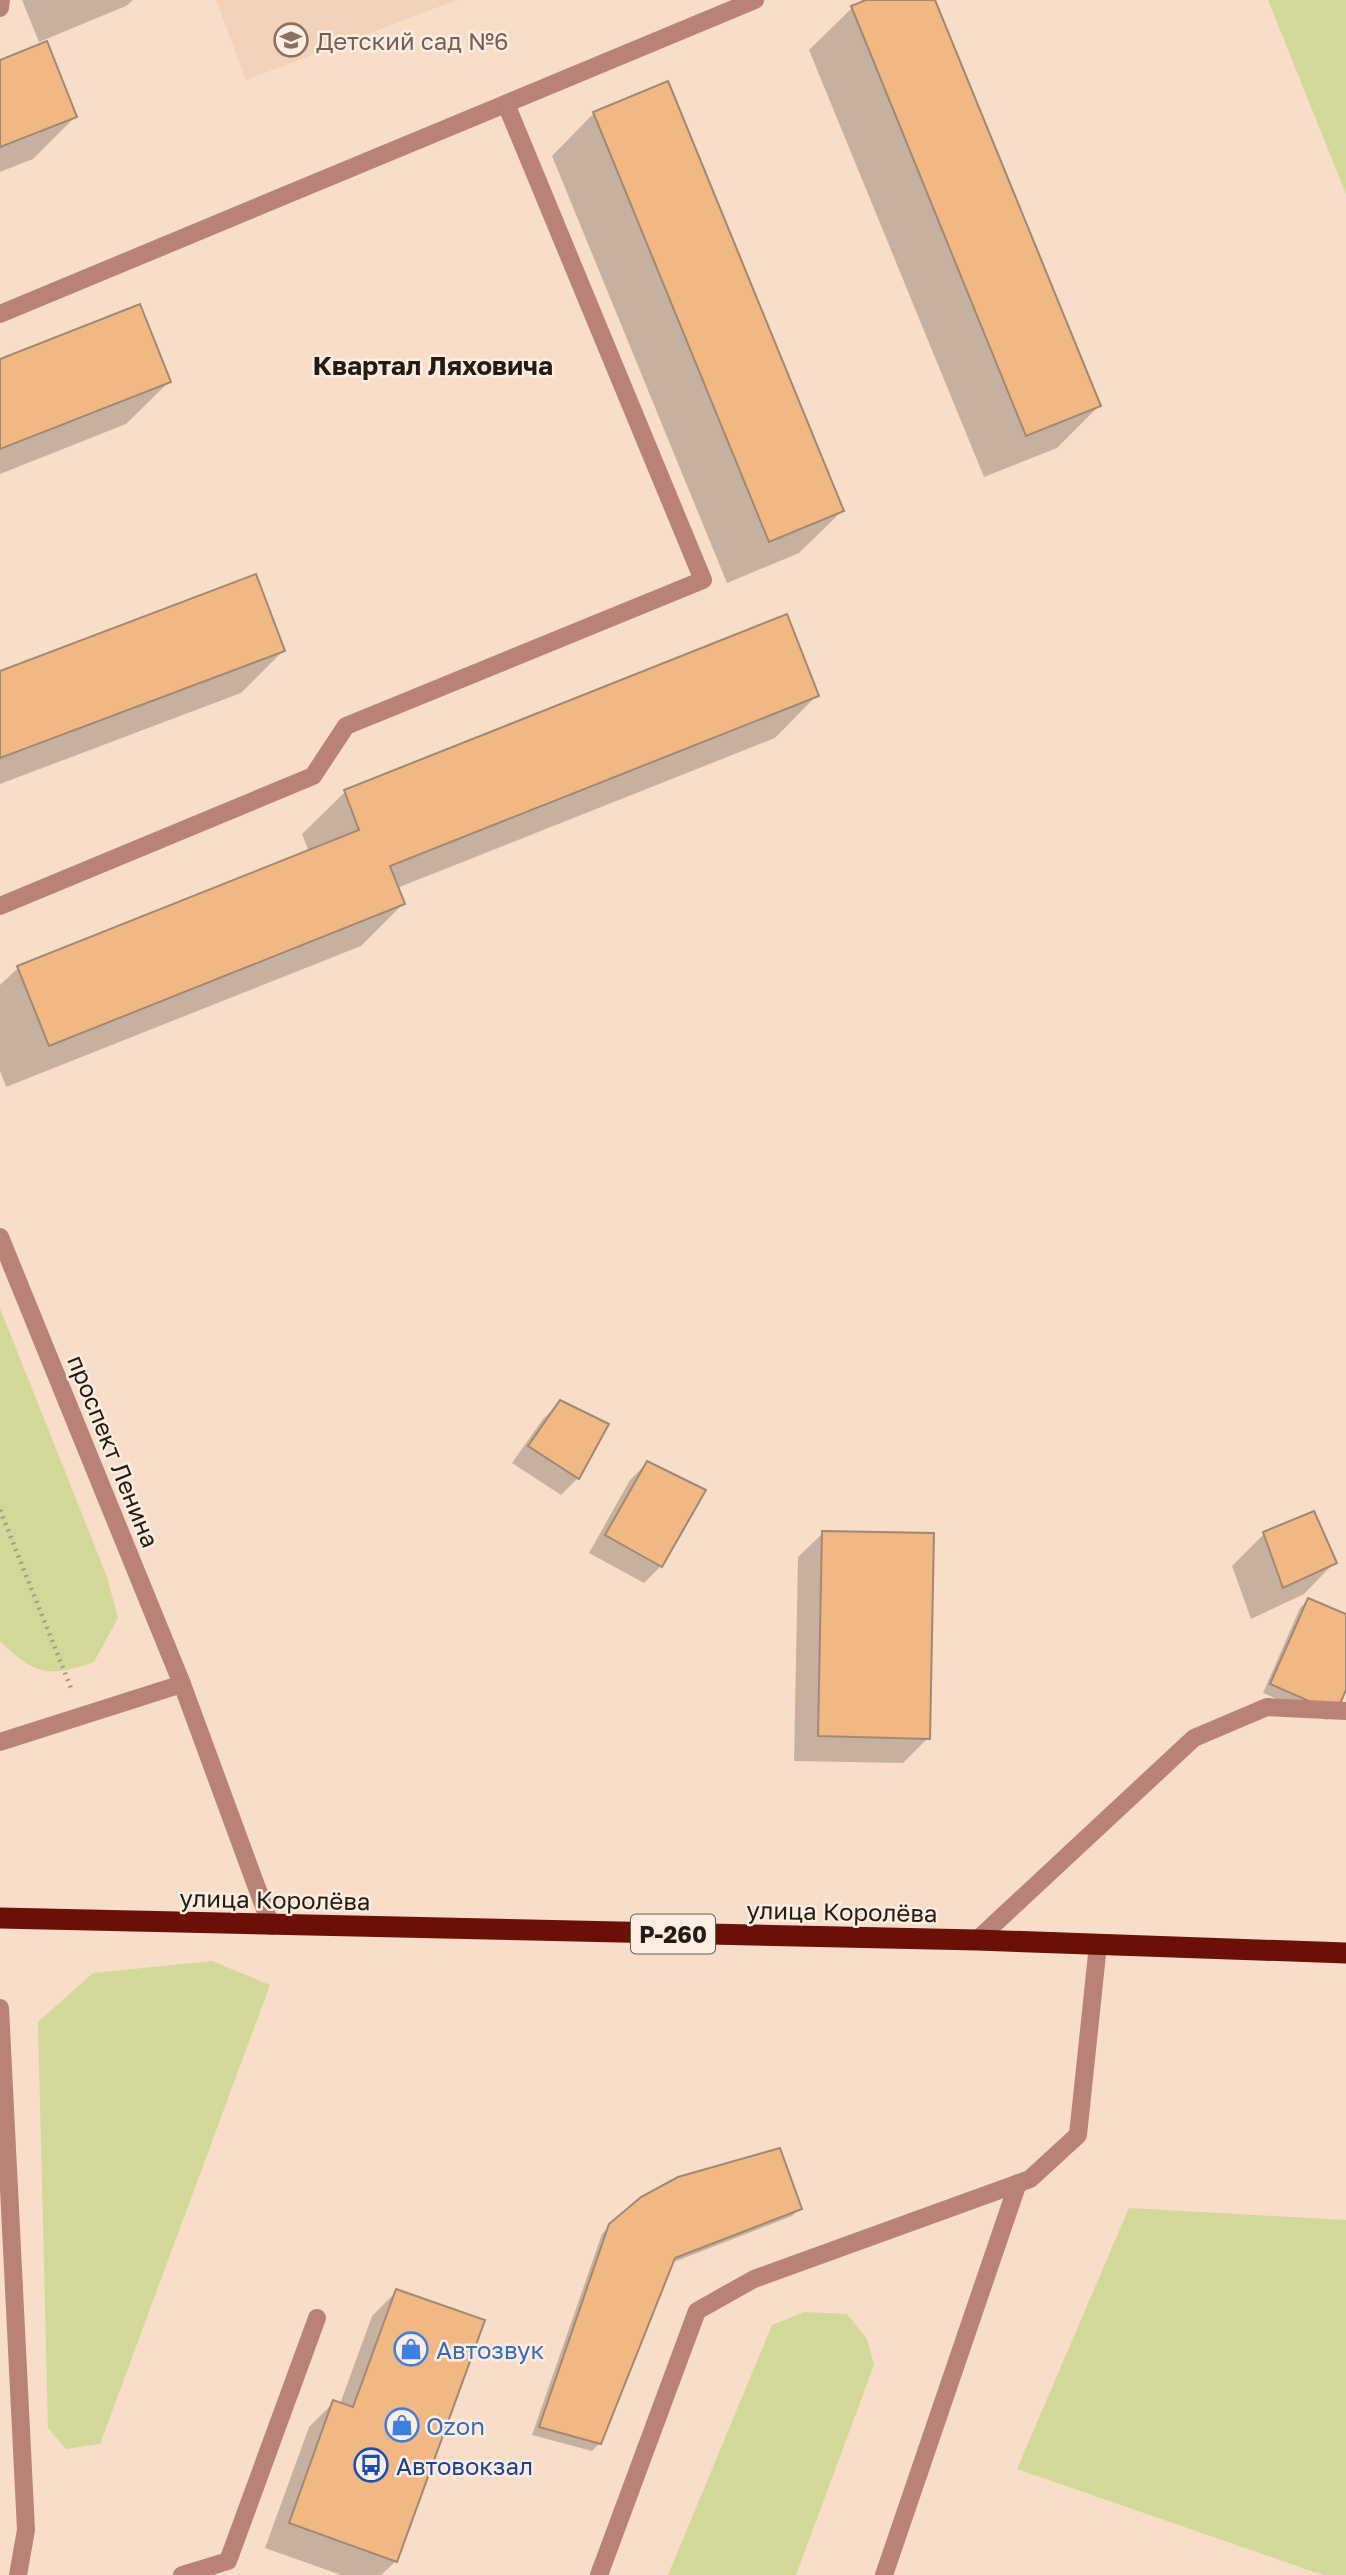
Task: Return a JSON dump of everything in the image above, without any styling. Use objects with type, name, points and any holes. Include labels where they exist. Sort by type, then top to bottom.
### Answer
[{"type":"highway","name":"улица Королёва","points":[[0,1918],[977,1940],[1346,1953]]},
{"type":"street","points":[[0,8],[1,0]]},
{"type":"street","points":[[0,314],[755,0]]},
{"type":"street","points":[[0,906],[313,776],[346,726],[703,580],[506,104]]},
{"type":"street","name":"проспект Ленина","points":[[0,1237],[182,1684],[271,1926]]},
{"type":"street","points":[[0,1742],[182,1684]]},
{"type":"street","points":[[977,1940],[1194,1738],[1267,1707],[1346,1711]]},
{"type":"street","points":[[599,2575],[697,2311],[754,2279],[1030,2179],[1078,2135],[1098,1945]]},
{"type":"street","points":[[0,2008],[26,2530],[18,2575]]},
{"type":"street","points":[[884,2575],[1018,2182]]},
{"type":"street","points":[[182,2575],[228,2561],[317,2318]]},
{"type":"path","points":[[0,1510],[82,1716]]},
{"type":"shaded area","name":"Детский сад №6","points":[[216,0],[457,0],[246,80]]},
{"type":"green space","points":[[1268,0],[1346,0],[1346,194]]},
{"type":"green space","points":[[0,1308],[107,1577],[118,1618],[94,1662],[64,1670],[42,1670],[33,1667],[0,1641]]},
{"type":"green space","points":[[212,1961],[270,1985],[100,2444],[66,2449],[48,2428],[38,2022],[93,1973]]},
{"type":"green space","points":[[1129,2208],[1346,2220],[1346,2575],[1323,2575],[1017,2469]]},
{"type":"green space","points":[[804,2312],[847,2314],[867,2339],[874,2365],[796,2575],[668,2575],[772,2325]]},
{"type":"building","points":[[866,0],[935,0],[1101,406],[1026,436],[851,6]]},
{"type":"building","points":[[47,41],[77,117],[0,147],[0,60]]},
{"type":"building","points":[[668,81],[844,511],[769,542],[593,112]]},
{"type":"building","points":[[140,304],[171,382],[0,449],[0,359]]},
{"type":"building","points":[[256,574],[285,651],[0,758],[0,671]]},
{"type":"building","points":[[787,614],[819,696],[390,866],[405,904],[49,1046],[17,966],[359,830],[344,790]]},
{"type":"building","points":[[560,1400],[609,1424],[579,1479],[528,1446]]},
{"type":"building","points":[[647,1461],[706,1490],[662,1567],[605,1535]]},
{"type":"building","points":[[1314,1511],[1337,1563],[1283,1588],[1263,1532]]},
{"type":"building","points":[[822,1531],[934,1533],[930,1739],[818,1736]]},
{"type":"building","points":[[1308,1598],[1346,1614],[1346,1690],[1336,1713],[1270,1684]]},
{"type":"building","points":[[780,2148],[802,2209],[675,2258],[601,2444],[539,2427],[609,2224],[641,2197],[678,2177]]},
{"type":"building","name":"Автовокзал","points":[[396,2289],[485,2320],[397,2562],[289,2523],[333,2400],[353,2407]]},
{"type":"place","name":"Детский сад №6","points":[[291,40]]},
{"type":"place","name":"Автозвук","points":[[411,2349]]},
{"type":"place","name":"Ozon","points":[[402,2425]]},
{"type":"place","name":"Автовокзал","points":[[371,2465]]},
{"type":"district","name":"Квартал Ляховича","points":[[433,365]]}]
